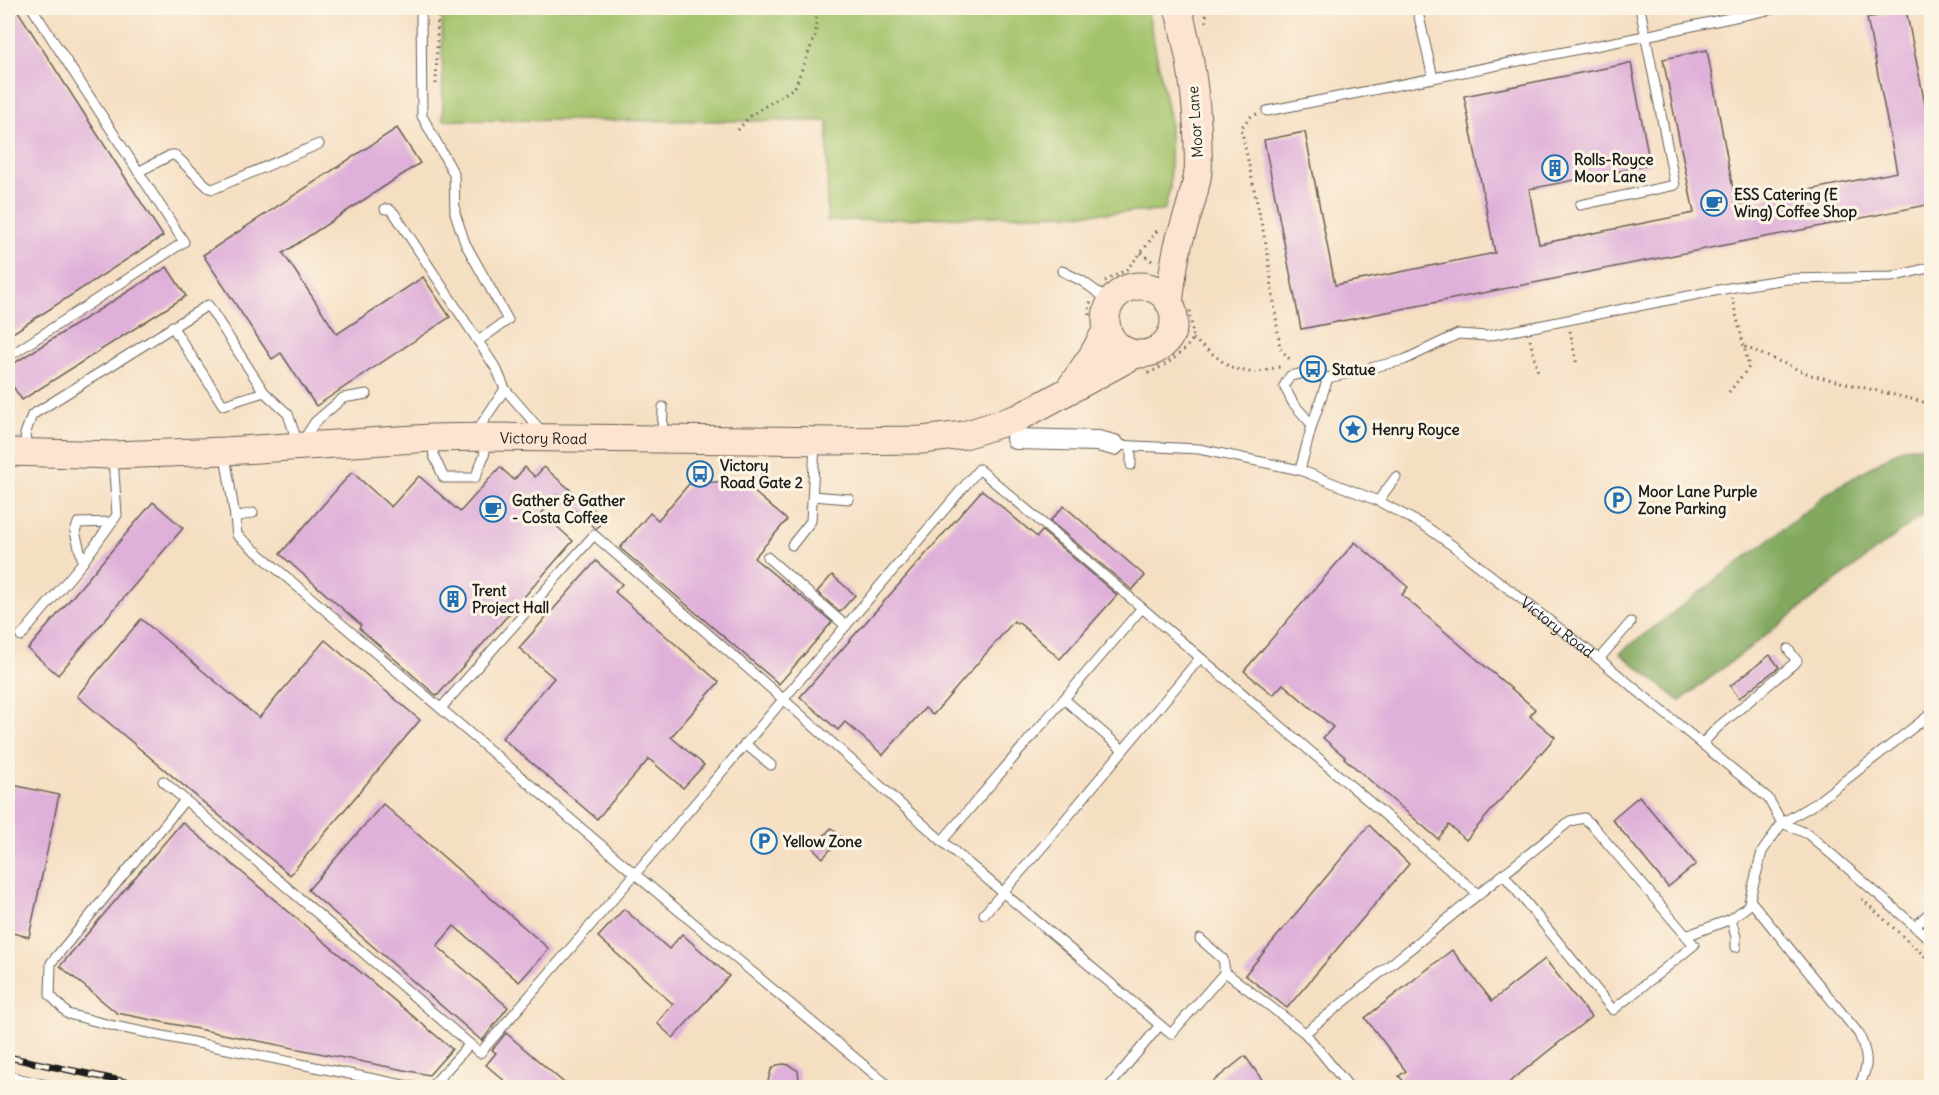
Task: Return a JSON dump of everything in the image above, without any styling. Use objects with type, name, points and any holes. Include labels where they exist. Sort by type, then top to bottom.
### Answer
[{"type":"street","name":"Moor Lane","points":[[1169,303],[1172,273],[1180,236],[1192,203],[1198,170],[1198,125],[1193,82],[1178,8]]},
{"type":"street","name":"Moor Lane","points":[[1122,294],[1180,236]]},
{"type":"street","points":[[1144,286],[1154,289],[1169,303],[1174,321],[1168,338],[1154,351],[1136,354],[1126,351],[1111,338],[1107,329],[1106,315],[1122,294],[1144,286]]},
{"type":"street","name":"Victory Road","points":[[1070,389],[1107,329]]},
{"type":"street","name":"Victory Road","points":[[17,453],[113,455],[225,451],[431,438],[922,440],[964,435],[1018,418],[1136,354]]},
{"type":"street","points":[[1016,439],[1098,441],[1123,445]]},
{"type":"lane","points":[[8,357],[184,242],[32,8]]},
{"type":"lane","points":[[421,8],[422,116],[454,174],[455,213],[465,243],[508,320],[478,341]]},
{"type":"lane","points":[[1417,8],[1433,78]]},
{"type":"lane","points":[[1580,205],[1675,185],[1640,8]]},
{"type":"lane","points":[[1267,111],[1778,8]]},
{"type":"lane","points":[[138,172],[175,155],[209,188],[213,189],[319,144]]},
{"type":"lane","points":[[385,209],[394,213],[497,370],[505,389],[547,437]]},
{"type":"lane","points":[[1312,425],[1293,403],[1284,386],[1290,376],[1304,374],[1328,378],[1404,360],[1458,334],[1487,336],[1729,288],[1787,279],[1892,277],[1932,267]]},
{"type":"lane","points":[[1062,271],[1082,281],[1122,294]]},
{"type":"lane","points":[[17,453],[32,415],[208,305],[264,392],[288,414],[299,446]]},
{"type":"lane","points":[[172,326],[223,405],[264,392]]},
{"type":"lane","points":[[1300,470],[1328,378]]},
{"type":"lane","points":[[431,438],[434,456],[444,478],[475,478],[484,456],[480,438],[505,389]]},
{"type":"lane","points":[[299,446],[315,422],[343,398],[367,394]]},
{"type":"lane","points":[[662,440],[663,407]]},
{"type":"lane","points":[[792,545],[811,521],[815,441]]},
{"type":"lane","points":[[1123,445],[1131,465]]},
{"type":"lane","name":"Victory Road","points":[[1123,445],[1199,449],[1300,470],[1378,501],[1425,526],[1599,659],[1768,798],[1782,823]]},
{"type":"lane","points":[[225,451],[237,535],[635,874],[891,1088]]},
{"type":"lane","points":[[21,636],[83,562],[117,515],[113,455]]},
{"type":"lane","points":[[163,781],[480,1053],[979,469],[1479,895]]},
{"type":"lane","points":[[1378,501],[1396,477]]},
{"type":"lane","points":[[813,496],[849,499]]},
{"type":"lane","points":[[235,517],[253,513]]},
{"type":"lane","points":[[83,562],[75,532],[78,523],[111,522]]},
{"type":"lane","points":[[441,708],[594,535],[942,841],[1171,1034],[1225,972]]},
{"type":"lane","points":[[767,557],[846,626]]},
{"type":"lane","points":[[942,841],[1142,608]]},
{"type":"lane","points":[[1599,659],[1631,621]]},
{"type":"lane","points":[[1702,744],[1718,727],[1797,661],[1788,649]]},
{"type":"lane","points":[[984,914],[1200,658]]},
{"type":"lane","points":[[1064,699],[1123,750]]},
{"type":"lane","points":[[1686,936],[1731,919],[1748,906],[1762,852],[1782,823],[1816,803],[1932,713]]},
{"type":"lane","points":[[745,744],[771,765]]},
{"type":"lane","points":[[186,800],[51,963],[50,995],[68,1014],[114,1026],[418,1088]]},
{"type":"lane","points":[[1305,1033],[1570,821],[1584,818],[1694,945],[1613,1010],[1504,875]]},
{"type":"lane","points":[[1782,823],[1808,834],[1932,941]]},
{"type":"lane","points":[[1750,900],[1859,1034],[1867,1055],[1865,1074],[1858,1088]]},
{"type":"lane","points":[[1915,927],[1932,910]]},
{"type":"lane","points":[[1731,919],[1736,947]]},
{"type":"lane","points":[[1200,939],[1223,958],[1225,972],[1305,1033],[1350,1088]]},
{"type":"lane","points":[[1108,1088],[1160,1024]]},
{"type":"lane","points":[[430,1088],[470,1044]]},
{"type":"lane","points":[[8,1076],[60,1088]]},
{"type":"path","points":[[436,88],[438,8]]},
{"type":"path","points":[[738,130],[750,116],[795,87],[816,33],[817,8]]},
{"type":"path","points":[[1193,339],[1231,368],[1254,373],[1293,364],[1280,348],[1267,249],[1241,128],[1250,117],[1267,111]]},
{"type":"path","points":[[1729,288],[1749,367],[1729,392]]},
{"type":"path","points":[[1568,319],[1577,365]]},
{"type":"path","points":[[1527,327],[1538,372]]},
{"type":"path","points":[[1745,347],[1811,375],[1932,404]]},
{"type":"green space","points":[[442,8],[1147,8],[1170,122],[1170,188],[1164,211],[827,221],[828,121],[443,120]]},
{"type":"green space","points":[[1931,446],[1931,508],[1680,701],[1620,653],[1826,494],[1902,448]]},
{"type":"building","points":[[8,8],[16,8],[163,236],[8,336]]},
{"type":"building","name":"Rolls-Royce Moor Lane","points":[[1906,10],[1932,139],[1932,204],[1301,329],[1264,140],[1305,132],[1335,285],[1495,253],[1464,96],[1631,63],[1650,165],[1529,189],[1539,244],[1694,213],[1663,59],[1707,50],[1736,205],[1897,172],[1867,18]]},
{"type":"building","points":[[397,128],[420,163],[283,253],[337,334],[423,277],[450,317],[316,406],[281,353],[272,359],[203,255]]},
{"type":"building","points":[[167,267],[186,296],[22,400],[8,379],[8,367]]},
{"type":"building","points":[[500,467],[514,480],[525,467],[535,477],[544,467],[604,519],[596,529],[557,495],[542,513],[573,541],[437,696],[359,628],[361,625],[280,554],[352,472],[391,507],[419,476],[460,512]]},
{"type":"building","points":[[740,480],[787,520],[754,558],[832,622],[779,684],[620,548],[650,513],[658,520],[689,484]]},
{"type":"building","points":[[982,490],[1037,537],[1042,531],[1117,595],[1060,659],[1014,621],[933,715],[925,708],[883,755],[845,722],[838,730],[800,697]]},
{"type":"building","points":[[153,502],[183,528],[58,675],[28,649]]},
{"type":"building","points":[[1064,506],[1145,576],[1132,590],[1050,521]]},
{"type":"building","points":[[1355,542],[1408,587],[1402,595],[1535,709],[1530,716],[1555,737],[1466,840],[1449,825],[1438,839],[1323,738],[1333,727],[1283,684],[1273,695],[1244,671]]},
{"type":"building","points":[[596,561],[622,584],[615,592],[719,682],[671,737],[704,765],[683,788],[649,759],[597,819],[502,738],[554,678],[519,648]]},
{"type":"building","points":[[832,575],[855,595],[840,612],[817,592]]},
{"type":"building","points":[[141,619],[259,718],[325,640],[420,720],[290,875],[77,696]]},
{"type":"building","points":[[1770,655],[1779,667],[1739,698],[1730,686]]},
{"type":"building","points":[[8,784],[59,795],[29,937],[8,932]]},
{"type":"building","points":[[1639,796],[1696,864],[1668,887],[1612,819]]},
{"type":"building","points":[[383,804],[549,949],[519,982],[454,926],[437,946],[508,1007],[482,1041],[308,890]]},
{"type":"building","points":[[182,822],[452,1049],[429,1075],[117,1013],[60,966]]},
{"type":"building","points":[[1369,825],[1409,864],[1287,1008],[1245,975]]},
{"type":"building","points":[[831,828],[841,837],[823,858],[813,848]]},
{"type":"building","points":[[624,909],[669,949],[682,934],[729,976],[673,1038],[657,1023],[673,1004],[598,937]]},
{"type":"building","points":[[1452,950],[1492,1001],[1545,959],[1591,1017],[1502,1088],[1409,1088],[1399,1076],[1406,1071],[1365,1018]]},
{"type":"building","points":[[506,1033],[570,1088],[513,1088],[486,1065],[496,1053],[492,1050]]},
{"type":"building","points":[[1245,1056],[1268,1088],[1205,1088]]},
{"type":"building","points":[[784,1064],[798,1071],[800,1088],[769,1088],[771,1070],[777,1065]]},
{"type":"railway","points":[[8,1057],[154,1088]]},
{"type":"place","name":"Rolls-Royce Moor Lane","points":[[1555,168]]},
{"type":"place","name":"ESS Catering (E Wing) Coffee Shop","points":[[1714,203]]},
{"type":"place","name":"Statue","points":[[1313,369]]},
{"type":"place","name":"Henry Royce","points":[[1353,429]]},
{"type":"place","name":"Victory Road Gate 2","points":[[700,474]]},
{"type":"place","name":"Moor Lane Purple Zone Parking","points":[[1618,500]]},
{"type":"place","name":"Gather & Gather - Costa Coffee","points":[[493,509]]},
{"type":"place","name":"Trent Project Hall","points":[[453,599]]},
{"type":"place","name":"Yellow Zone","points":[[764,841]]}]
